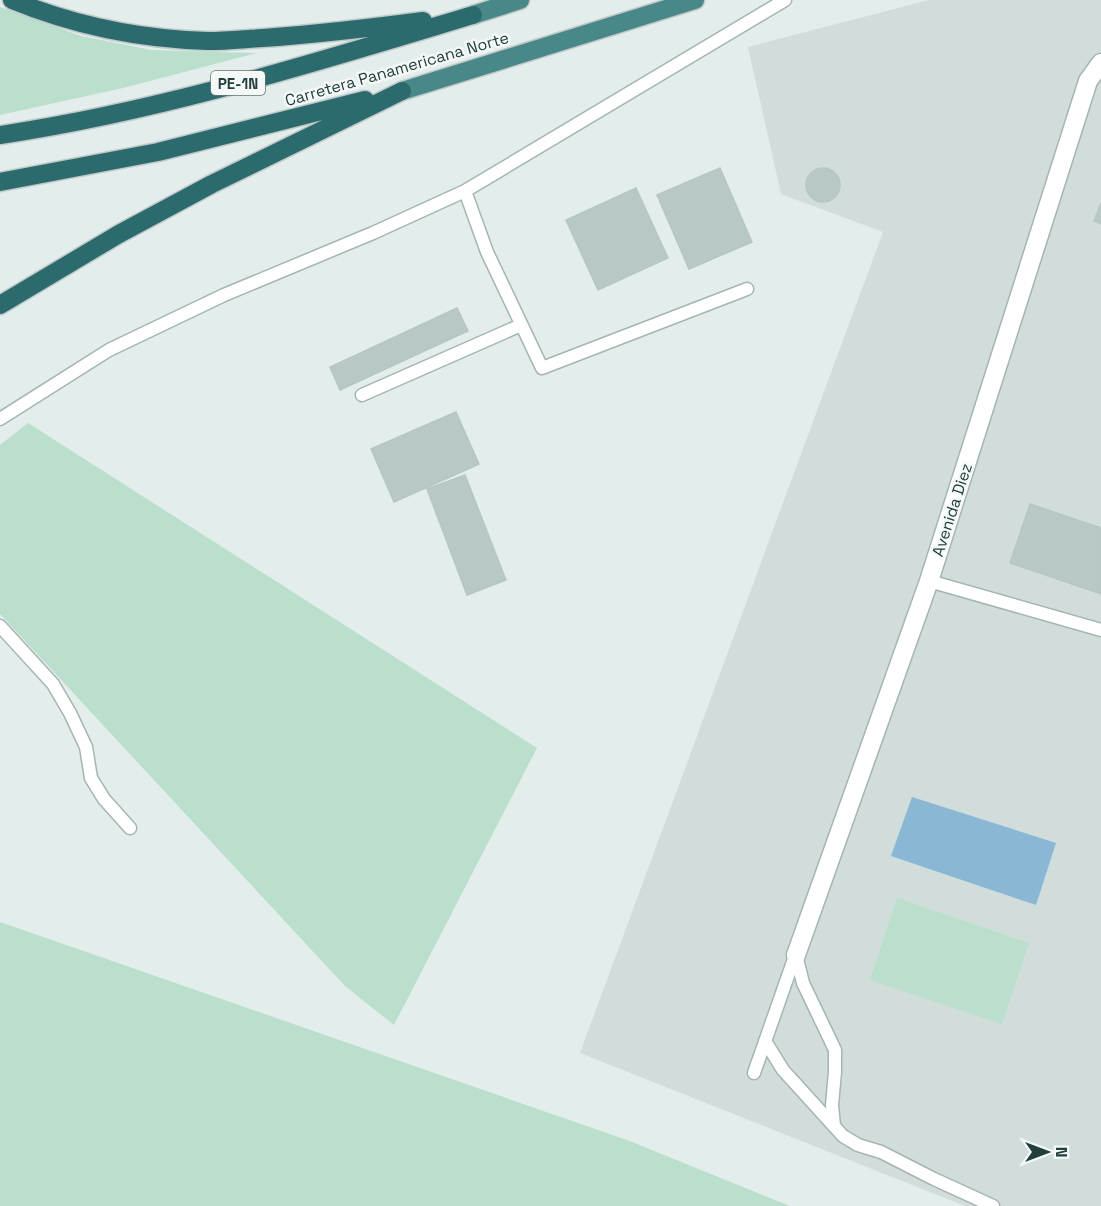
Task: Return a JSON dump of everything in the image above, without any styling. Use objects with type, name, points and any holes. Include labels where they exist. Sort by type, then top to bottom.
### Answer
[{"type":"highway","points":[[12,0],[59,18],[94,28],[134,35],[210,41],[315,34],[473,15]]},
{"type":"highway","name":"Carretera Panamericana Norte","points":[[0,135],[148,107],[313,63],[520,0]]},
{"type":"highway","name":"Carretera Panamericana Norte","points":[[0,182],[158,152],[402,91],[695,0]]},
{"type":"highway","points":[[0,305],[119,234],[212,184],[402,91]]},
{"type":"street","name":"Avenida Diez","points":[[796,955],[930,581],[1088,81],[1101,63]]},
{"type":"lane","points":[[0,419],[109,350],[224,295],[465,192],[785,0]]},
{"type":"lane","points":[[465,192],[488,252],[542,368],[747,289]]},
{"type":"lane","points":[[362,395],[521,325]]},
{"type":"lane","points":[[930,581],[1101,630]]},
{"type":"lane","points":[[0,626],[53,684],[86,747],[91,778],[104,800],[130,828]]},
{"type":"lane","points":[[753,1073],[796,955]]},
{"type":"lane","points":[[796,955],[803,983],[835,1050],[836,1072],[832,1105],[834,1126]]},
{"type":"lane","points":[[765,1041],[783,1070],[843,1136],[858,1145],[881,1152],[993,1206]]},
{"type":"shaded area","points":[[929,0],[1101,0],[1101,1206],[965,1206],[580,1053],[883,232],[781,194],[748,47]]},
{"type":"green space","points":[[0,7],[81,36],[152,50],[257,53],[123,88],[0,115]]},
{"type":"green space","points":[[28,423],[537,748],[394,1025],[345,986],[0,614],[0,445]]},
{"type":"green space","points":[[897,898],[1029,943],[1002,1024],[870,980]]},
{"type":"green space","points":[[0,922],[627,1140],[790,1206],[0,1206]]},
{"type":"water","points":[[912,797],[1056,843],[1036,905],[891,856]]},
{"type":"building","points":[[720,168],[752,242],[689,269],[657,195]]},
{"type":"building","points":[[823,168],[835,173],[840,185],[835,197],[823,202],[811,197],[806,185],[811,173]]},
{"type":"building","points":[[636,188],[668,258],[598,290],[566,220]]},
{"type":"building","points":[[1101,203],[1101,224],[1094,221]]},
{"type":"building","points":[[457,308],[468,331],[340,390],[330,367]]},
{"type":"building","points":[[456,412],[479,464],[394,502],[371,449]]},
{"type":"building","points":[[465,475],[506,580],[467,595],[427,489]]},
{"type":"building","points":[[1030,504],[1101,528],[1101,594],[1010,563]]}]
